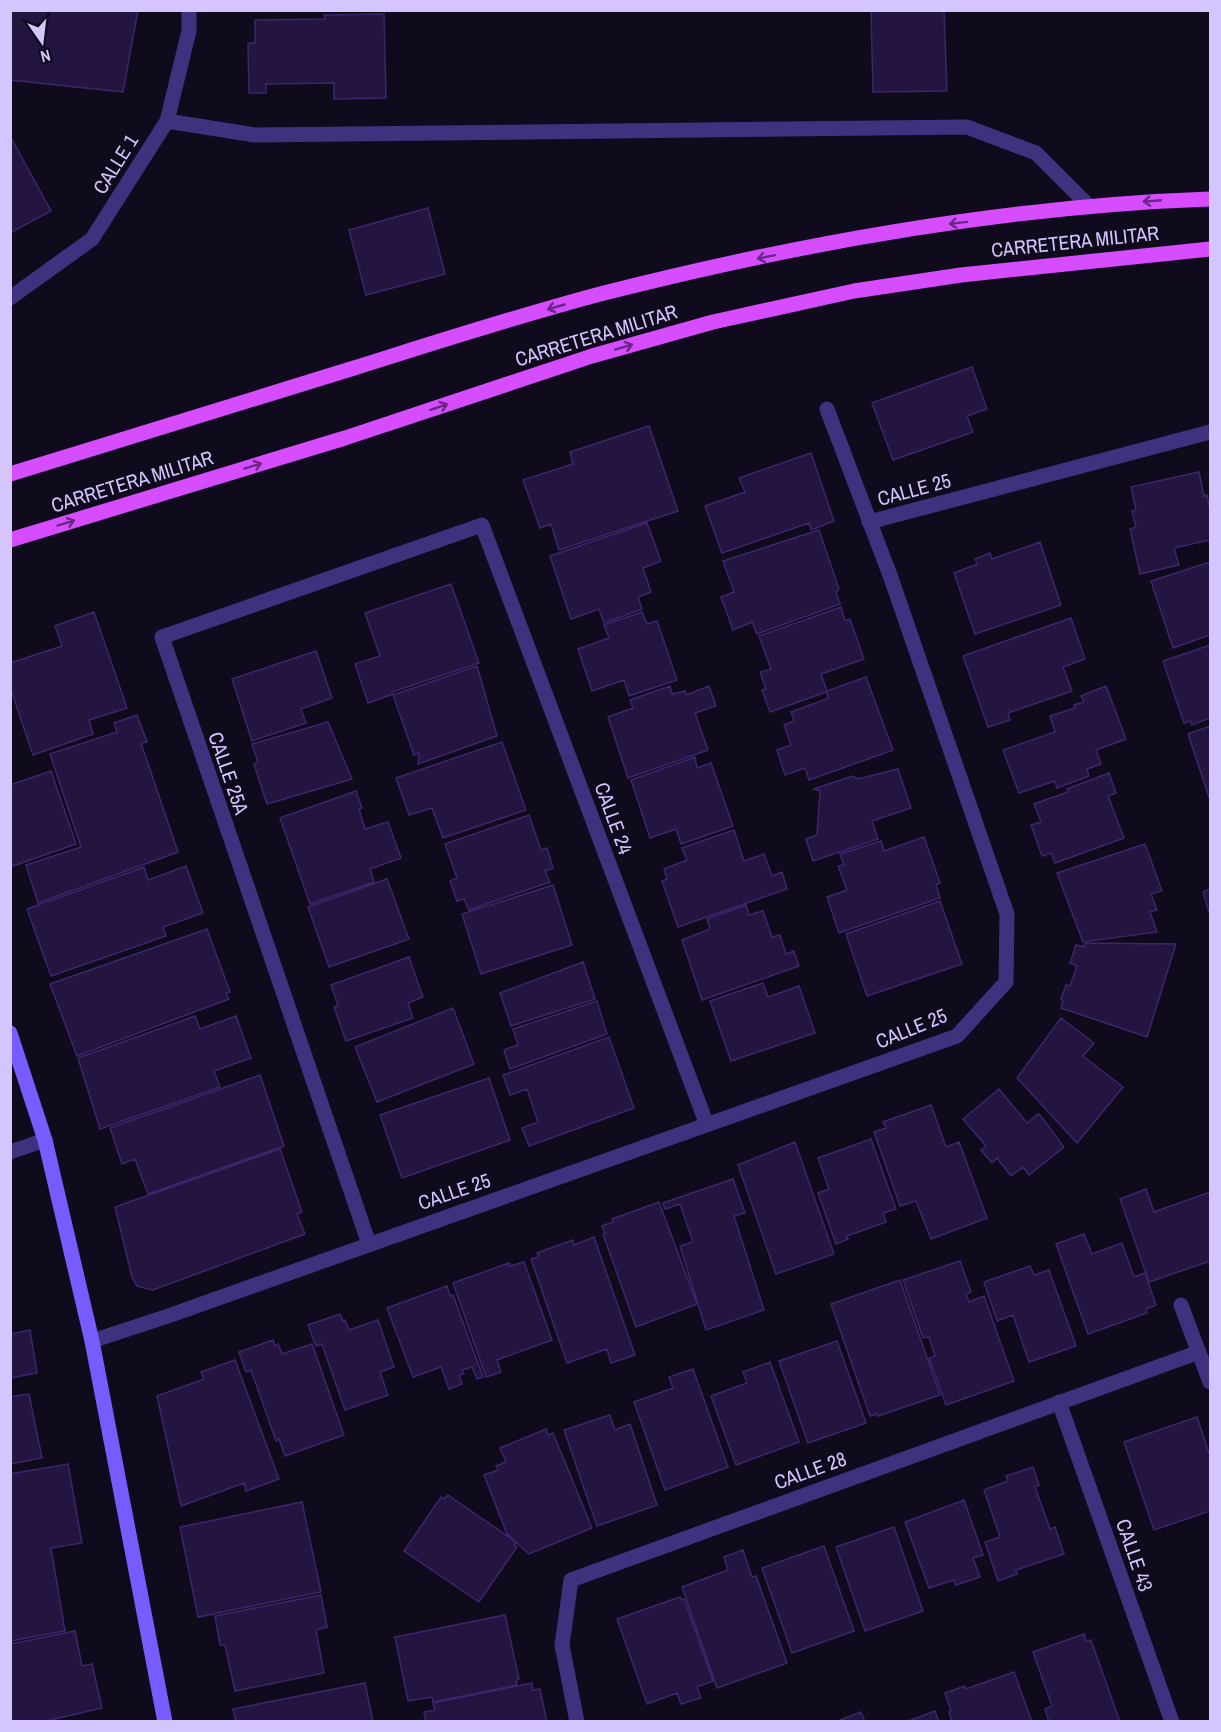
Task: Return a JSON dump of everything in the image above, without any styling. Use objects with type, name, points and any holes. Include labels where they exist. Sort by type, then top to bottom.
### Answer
[{"type":"main road","name":"CARRETERA MILITAR","points":[[10,474],[446,339],[603,294],[840,240],[939,225],[1090,207],[1210,199]]},
{"type":"main road","name":"CARRETERA MILITAR","points":[[10,540],[345,438],[592,356],[713,322],[854,291],[951,276],[1210,249]]},
{"type":"street","name":"CALLE 1","points":[[10,298],[92,239],[167,121],[189,31],[189,10]]},
{"type":"street","points":[[167,121],[255,135],[967,127],[1036,153],[1090,207]]},
{"type":"street","points":[[827,409],[869,522]]},
{"type":"street","name":"CALLE 25","points":[[92,1341],[957,1036],[1006,982],[1007,914],[891,578],[869,522],[1210,432]]},
{"type":"street","name":"CALLE 24","points":[[482,525],[707,1125]]},
{"type":"street","name":"CALLE 25A","points":[[369,1244],[162,638],[482,525]]},
{"type":"street","points":[[10,1033],[45,1140],[92,1341],[165,1722]]},
{"type":"street","points":[[10,1152],[45,1140]]},
{"type":"street","points":[[1181,1305],[1210,1382]]},
{"type":"street","name":"CALLE 28","points":[[577,1722],[562,1645],[571,1580],[1199,1352]]},
{"type":"street","name":"CALLE 43","points":[[1059,1402],[1172,1722]]},
{"type":"building","points":[[10,10],[138,10],[123,92],[10,80]]},
{"type":"building","points":[[871,10],[944,11],[947,91],[873,92]]},
{"type":"building","points":[[384,14],[386,98],[334,99],[334,83],[266,84],[266,93],[249,93],[248,43],[255,43],[255,20],[325,19],[324,15]]},
{"type":"building","points":[[10,136],[51,211],[10,233]]},
{"type":"building","points":[[428,208],[445,274],[366,295],[349,230]]},
{"type":"building","points":[[972,367],[987,409],[967,416],[973,432],[893,460],[872,403]]},
{"type":"building","points":[[649,426],[678,511],[559,550],[551,524],[540,528],[523,480],[573,464],[570,452]]},
{"type":"building","points":[[811,453],[834,521],[811,530],[809,523],[722,553],[705,506],[745,492],[739,478]]},
{"type":"building","points":[[1199,472],[1204,496],[1207,495],[1210,510],[1210,540],[1174,548],[1179,565],[1140,574],[1130,529],[1136,527],[1132,511],[1136,510],[1131,487]]},
{"type":"building","points":[[647,523],[661,561],[643,568],[651,592],[638,597],[642,609],[604,623],[599,609],[571,619],[550,556]]},
{"type":"building","points":[[819,530],[839,589],[836,592],[840,604],[757,634],[752,622],[733,630],[721,597],[734,592],[723,561]]},
{"type":"building","points":[[1040,542],[1061,605],[975,634],[954,573],[977,564],[975,559],[990,553],[992,559]]},
{"type":"building","points":[[1210,562],[1210,635],[1173,648],[1151,581]]},
{"type":"building","points":[[451,584],[479,663],[392,692],[393,694],[368,703],[355,664],[380,656],[365,613]]},
{"type":"building","points":[[841,607],[845,621],[850,619],[864,659],[821,674],[827,691],[866,677],[893,750],[809,780],[805,768],[785,775],[777,750],[791,745],[784,725],[794,721],[791,712],[829,698],[826,692],[770,712],[762,690],[766,689],[760,672],[771,669],[759,636]]},
{"type":"building","points":[[94,612],[127,708],[89,720],[93,734],[33,755],[10,687],[10,663],[62,646],[55,626]]},
{"type":"building","points":[[642,612],[647,624],[657,621],[677,680],[629,696],[624,680],[592,691],[578,649],[609,638],[604,625]]},
{"type":"building","points":[[1071,618],[1085,659],[1063,667],[1072,691],[1008,713],[1010,720],[988,727],[963,656]]},
{"type":"building","points":[[1210,645],[1210,718],[1192,725],[1191,721],[1184,723],[1163,661]]},
{"type":"building","points":[[316,651],[332,698],[301,709],[306,723],[252,741],[232,679]]},
{"type":"building","points":[[477,666],[497,736],[418,764],[419,753],[414,755],[393,695]]},
{"type":"building","points":[[670,686],[672,694],[685,691],[686,695],[709,686],[716,706],[695,713],[708,750],[628,778],[608,717],[633,708],[630,700]]},
{"type":"building","points":[[1106,686],[1126,739],[1096,750],[1101,764],[1087,769],[1089,776],[1057,788],[1055,781],[1019,793],[1003,750],[1055,732],[1050,716],[1075,708],[1074,705],[1084,702],[1081,696]]},
{"type":"building","points":[[137,715],[147,742],[141,743],[178,852],[38,903],[26,865],[81,847],[50,754],[117,732],[114,723]]},
{"type":"building","points":[[328,722],[352,779],[267,804],[254,764],[258,762],[252,744]]},
{"type":"building","points":[[1210,726],[1210,800],[1188,734]]},
{"type":"building","points":[[502,742],[526,810],[443,838],[432,808],[409,815],[396,778]]},
{"type":"building","points":[[695,757],[697,768],[711,763],[733,826],[681,844],[676,829],[650,838],[631,780]]},
{"type":"building","points":[[898,769],[911,808],[872,821],[878,839],[813,861],[806,839],[817,835],[820,791],[814,789],[852,776],[858,779]]},
{"type":"building","points":[[51,771],[76,844],[13,866],[10,858],[10,785]]},
{"type":"building","points":[[1109,773],[1116,793],[1108,796],[1124,838],[1055,863],[1051,853],[1042,856],[1031,825],[1041,822],[1034,804],[1068,792],[1067,789]]},
{"type":"building","points":[[356,791],[362,808],[359,809],[365,829],[388,822],[401,858],[370,869],[374,882],[310,904],[280,818]]},
{"type":"building","points":[[529,815],[541,850],[547,848],[553,868],[545,871],[550,882],[469,910],[464,899],[457,901],[450,881],[457,878],[445,844]]},
{"type":"building","points":[[734,830],[744,861],[764,854],[772,876],[782,872],[787,889],[678,927],[662,881],[667,879],[664,869],[687,860],[682,848]]},
{"type":"building","points":[[924,837],[940,883],[936,885],[940,898],[839,933],[827,897],[847,890],[838,866],[844,865],[840,854],[881,841],[884,851]]},
{"type":"building","points":[[1145,844],[1162,891],[1151,894],[1157,910],[1150,912],[1157,932],[1083,942],[1057,873]]},
{"type":"building","points":[[186,866],[203,913],[163,927],[166,936],[51,976],[27,909],[144,867],[148,880]]},
{"type":"building","points":[[387,879],[409,939],[329,967],[308,907]]},
{"type":"building","points":[[553,885],[572,945],[481,974],[462,914]]},
{"type":"building","points":[[1210,889],[1210,915],[1203,892]]},
{"type":"building","points":[[940,901],[962,964],[867,996],[846,934]]},
{"type":"building","points":[[746,905],[749,915],[763,911],[772,937],[780,935],[786,954],[794,951],[799,966],[702,1000],[682,940],[710,929],[707,919]]},
{"type":"building","points":[[207,929],[230,992],[226,993],[229,999],[77,1056],[50,984]]},
{"type":"building","points":[[1085,943],[1176,944],[1147,1037],[1061,1008],[1063,1001],[1061,999],[1066,985],[1070,986],[1077,966],[1070,963],[1076,945],[1084,947]]},
{"type":"building","points":[[409,957],[423,997],[408,1003],[413,1018],[346,1041],[334,1007],[338,1005],[331,985]]},
{"type":"building","points":[[583,962],[595,999],[511,1026],[500,993]]},
{"type":"building","points":[[763,983],[768,997],[799,986],[815,1033],[731,1061],[710,1001]]},
{"type":"building","points":[[597,1001],[607,1034],[510,1069],[504,1050],[518,1045],[513,1029]]},
{"type":"building","points":[[453,1008],[474,1064],[377,1102],[355,1047]]},
{"type":"building","points":[[195,1016],[200,1029],[236,1016],[251,1058],[214,1071],[220,1087],[100,1129],[78,1058]]},
{"type":"building","points":[[1061,1018],[1094,1043],[1083,1056],[1123,1087],[1077,1143],[1017,1078]]},
{"type":"building","points":[[609,1037],[634,1108],[529,1146],[522,1128],[538,1122],[527,1089],[510,1095],[503,1075]]},
{"type":"building","points":[[260,1075],[284,1146],[148,1194],[135,1159],[122,1164],[110,1128]]},
{"type":"building","points":[[489,1078],[510,1140],[402,1178],[380,1115]]},
{"type":"building","points":[[999,1089],[1027,1123],[1038,1114],[1041,1116],[1064,1147],[1029,1175],[1023,1167],[1011,1176],[997,1158],[992,1163],[981,1150],[986,1146],[963,1119]]},
{"type":"building","points":[[931,1105],[946,1147],[959,1142],[987,1218],[931,1239],[916,1201],[900,1206],[874,1132],[886,1128],[883,1122]]},
{"type":"building","points":[[871,1139],[896,1209],[883,1213],[886,1222],[847,1236],[848,1239],[836,1244],[818,1193],[829,1189],[818,1158]]},
{"type":"building","points":[[795,1142],[834,1254],[776,1274],[738,1165]]},
{"type":"building","points":[[280,1149],[302,1212],[297,1214],[305,1234],[153,1290],[137,1286],[132,1277],[115,1207]]},
{"type":"building","points":[[733,1179],[745,1213],[734,1216],[764,1310],[706,1330],[680,1246],[693,1242],[680,1204],[665,1209],[663,1203]]},
{"type":"building","points":[[1146,1189],[1154,1212],[1210,1192],[1210,1261],[1149,1282],[1120,1199]]},
{"type":"building","points":[[659,1202],[697,1304],[636,1327],[602,1226],[613,1222],[612,1219]]},
{"type":"building","points":[[1084,1234],[1092,1254],[1122,1243],[1134,1277],[1145,1273],[1156,1305],[1146,1309],[1147,1313],[1088,1334],[1056,1244]]},
{"type":"building","points":[[594,1237],[635,1355],[611,1363],[607,1349],[567,1363],[531,1259],[539,1257],[537,1253],[573,1240],[574,1245]]},
{"type":"building","points":[[960,1261],[971,1292],[966,1294],[969,1302],[984,1296],[1014,1381],[946,1405],[929,1358],[935,1356],[929,1337],[923,1338],[903,1280]]},
{"type":"building","points":[[524,1262],[552,1340],[497,1360],[501,1372],[486,1377],[453,1283],[509,1263],[510,1266]]},
{"type":"building","points":[[1030,1266],[1034,1275],[1049,1270],[1076,1346],[1029,1362],[1013,1315],[997,1321],[984,1282]]},
{"type":"building","points":[[900,1280],[940,1395],[878,1416],[877,1414],[870,1416],[831,1304]]},
{"type":"building","points":[[447,1286],[450,1296],[453,1295],[483,1377],[477,1379],[472,1367],[462,1370],[464,1374],[459,1375],[462,1384],[449,1389],[441,1367],[413,1377],[387,1308]]},
{"type":"building","points":[[340,1314],[349,1330],[378,1320],[394,1367],[380,1372],[388,1395],[345,1410],[322,1344],[316,1346],[308,1325]]},
{"type":"building","points":[[30,1330],[37,1373],[10,1378],[10,1334]]},
{"type":"building","points":[[273,1340],[275,1346],[278,1344],[282,1354],[312,1344],[344,1435],[285,1456],[279,1439],[276,1441],[251,1370],[246,1372],[239,1352]]},
{"type":"building","points":[[837,1341],[866,1423],[808,1443],[779,1361]]},
{"type":"building","points":[[235,1360],[279,1479],[246,1491],[244,1483],[181,1506],[157,1396],[204,1379],[201,1372]]},
{"type":"building","points":[[770,1362],[799,1442],[736,1465],[711,1396],[747,1383],[743,1372]]},
{"type":"building","points":[[693,1369],[728,1467],[665,1490],[634,1402],[673,1388],[669,1377]]},
{"type":"building","points":[[29,1394],[42,1458],[10,1464],[10,1397]]},
{"type":"building","points":[[610,1415],[615,1430],[630,1424],[657,1505],[597,1526],[564,1430]]},
{"type":"building","points":[[1197,1417],[1210,1456],[1210,1511],[1154,1530],[1124,1442]]},
{"type":"building","points":[[546,1429],[548,1435],[553,1433],[592,1528],[529,1554],[507,1534],[484,1475],[498,1470],[496,1466],[506,1462],[500,1448]]},
{"type":"building","points":[[68,1464],[82,1543],[51,1548],[65,1631],[10,1641],[10,1474]]},
{"type":"building","points":[[1033,1467],[1039,1485],[1035,1487],[1050,1529],[1055,1527],[1064,1554],[1016,1570],[1017,1574],[998,1581],[985,1542],[1000,1537],[984,1490],[1008,1481],[1006,1476]]},
{"type":"building","points":[[448,1495],[516,1542],[514,1545],[517,1547],[479,1602],[404,1551],[441,1497],[444,1499]]},
{"type":"building","points":[[964,1500],[983,1555],[973,1558],[980,1577],[956,1585],[954,1580],[929,1588],[905,1522]]},
{"type":"building","points":[[302,1502],[321,1592],[198,1617],[180,1527]]},
{"type":"building","points":[[894,1527],[923,1611],[865,1631],[836,1547]]},
{"type":"building","points":[[824,1546],[854,1631],[792,1653],[762,1568]]},
{"type":"building","points":[[743,1550],[752,1577],[756,1576],[787,1663],[717,1688],[682,1587],[728,1570],[724,1557]]},
{"type":"building","points":[[321,1595],[327,1627],[316,1630],[324,1673],[235,1691],[225,1645],[220,1645],[215,1616]]},
{"type":"building","points":[[680,1597],[681,1600],[684,1599],[713,1681],[697,1687],[701,1698],[681,1704],[677,1693],[647,1704],[617,1619]]},
{"type":"building","points":[[505,1615],[519,1679],[516,1680],[517,1685],[433,1702],[432,1697],[408,1701],[395,1637]]},
{"type":"building","points":[[75,1631],[82,1666],[92,1664],[102,1708],[42,1722],[10,1722],[10,1644]]},
{"type":"building","points":[[1084,1634],[1086,1641],[1091,1640],[1120,1722],[1049,1722],[1045,1709],[1052,1706],[1033,1652]]},
{"type":"building","points":[[1014,1672],[1032,1722],[952,1722],[945,1693],[965,1686],[966,1689]]},
{"type":"building","points":[[365,1683],[373,1722],[236,1722],[233,1709]]},
{"type":"building","points":[[532,1683],[533,1690],[540,1689],[547,1722],[426,1722],[424,1712],[435,1710],[433,1703]]},
{"type":"building","points":[[935,1711],[939,1722],[906,1722]]},
{"type":"building","points":[[861,1712],[865,1722],[835,1722]]}]
